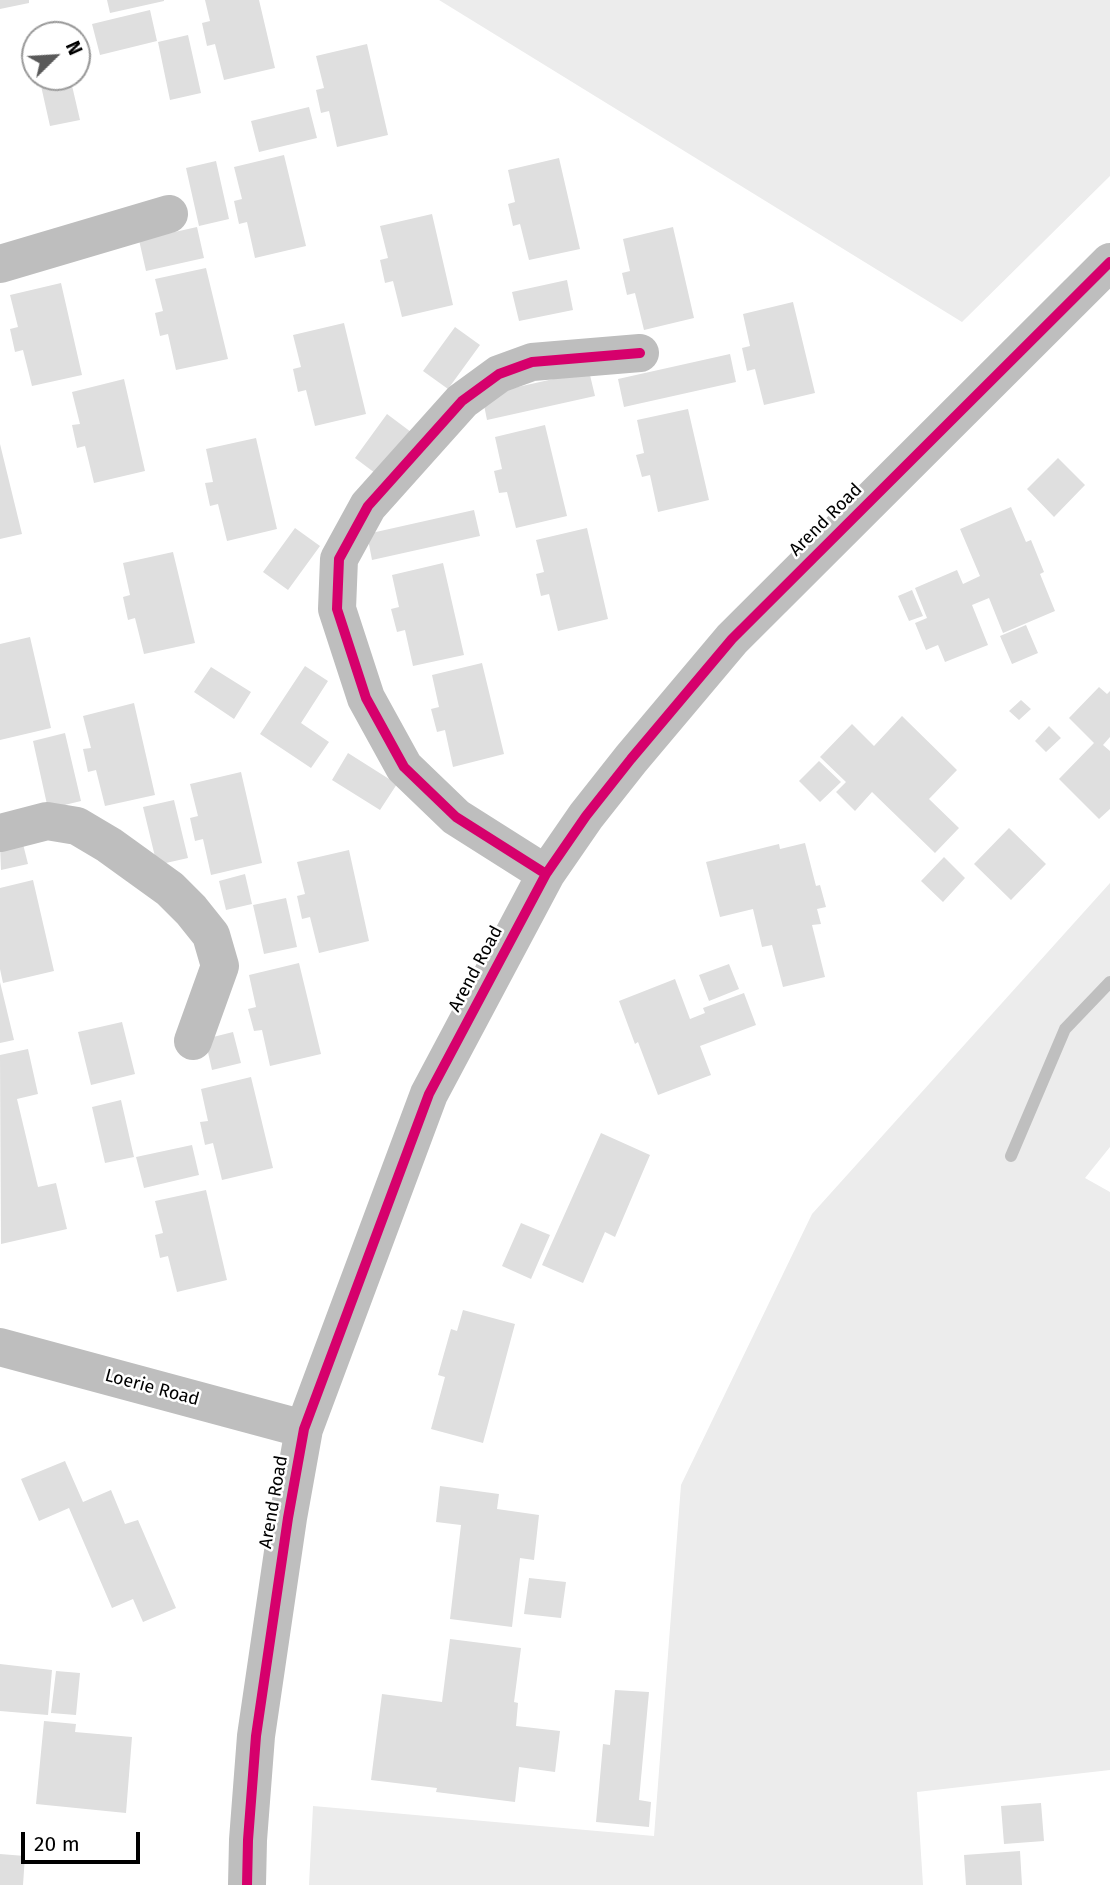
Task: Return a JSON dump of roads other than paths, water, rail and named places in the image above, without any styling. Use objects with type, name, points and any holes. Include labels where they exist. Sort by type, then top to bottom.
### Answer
[{"type":"street","points":[[0,264],[169,214]]},
{"type":"street","name":"Arend Road","points":[[247,1885],[257,1736],[288,1518],[304,1429],[429,1094],[546,874],[586,816],[732,639],[1110,262]]},
{"type":"street","points":[[546,874],[456,817],[404,767],[366,698],[337,609],[339,559],[369,506],[462,401],[499,374],[532,362],[640,353]]},
{"type":"street","points":[[0,833],[47,821],[77,826],[109,845],[170,889],[191,910],[211,936],[220,966],[193,1041]]},
{"type":"street","name":"Loerie Road","points":[[0,1347],[304,1429]]},
{"type":"waterway","points":[[1011,1156],[1065,1029],[1110,982]]}]
